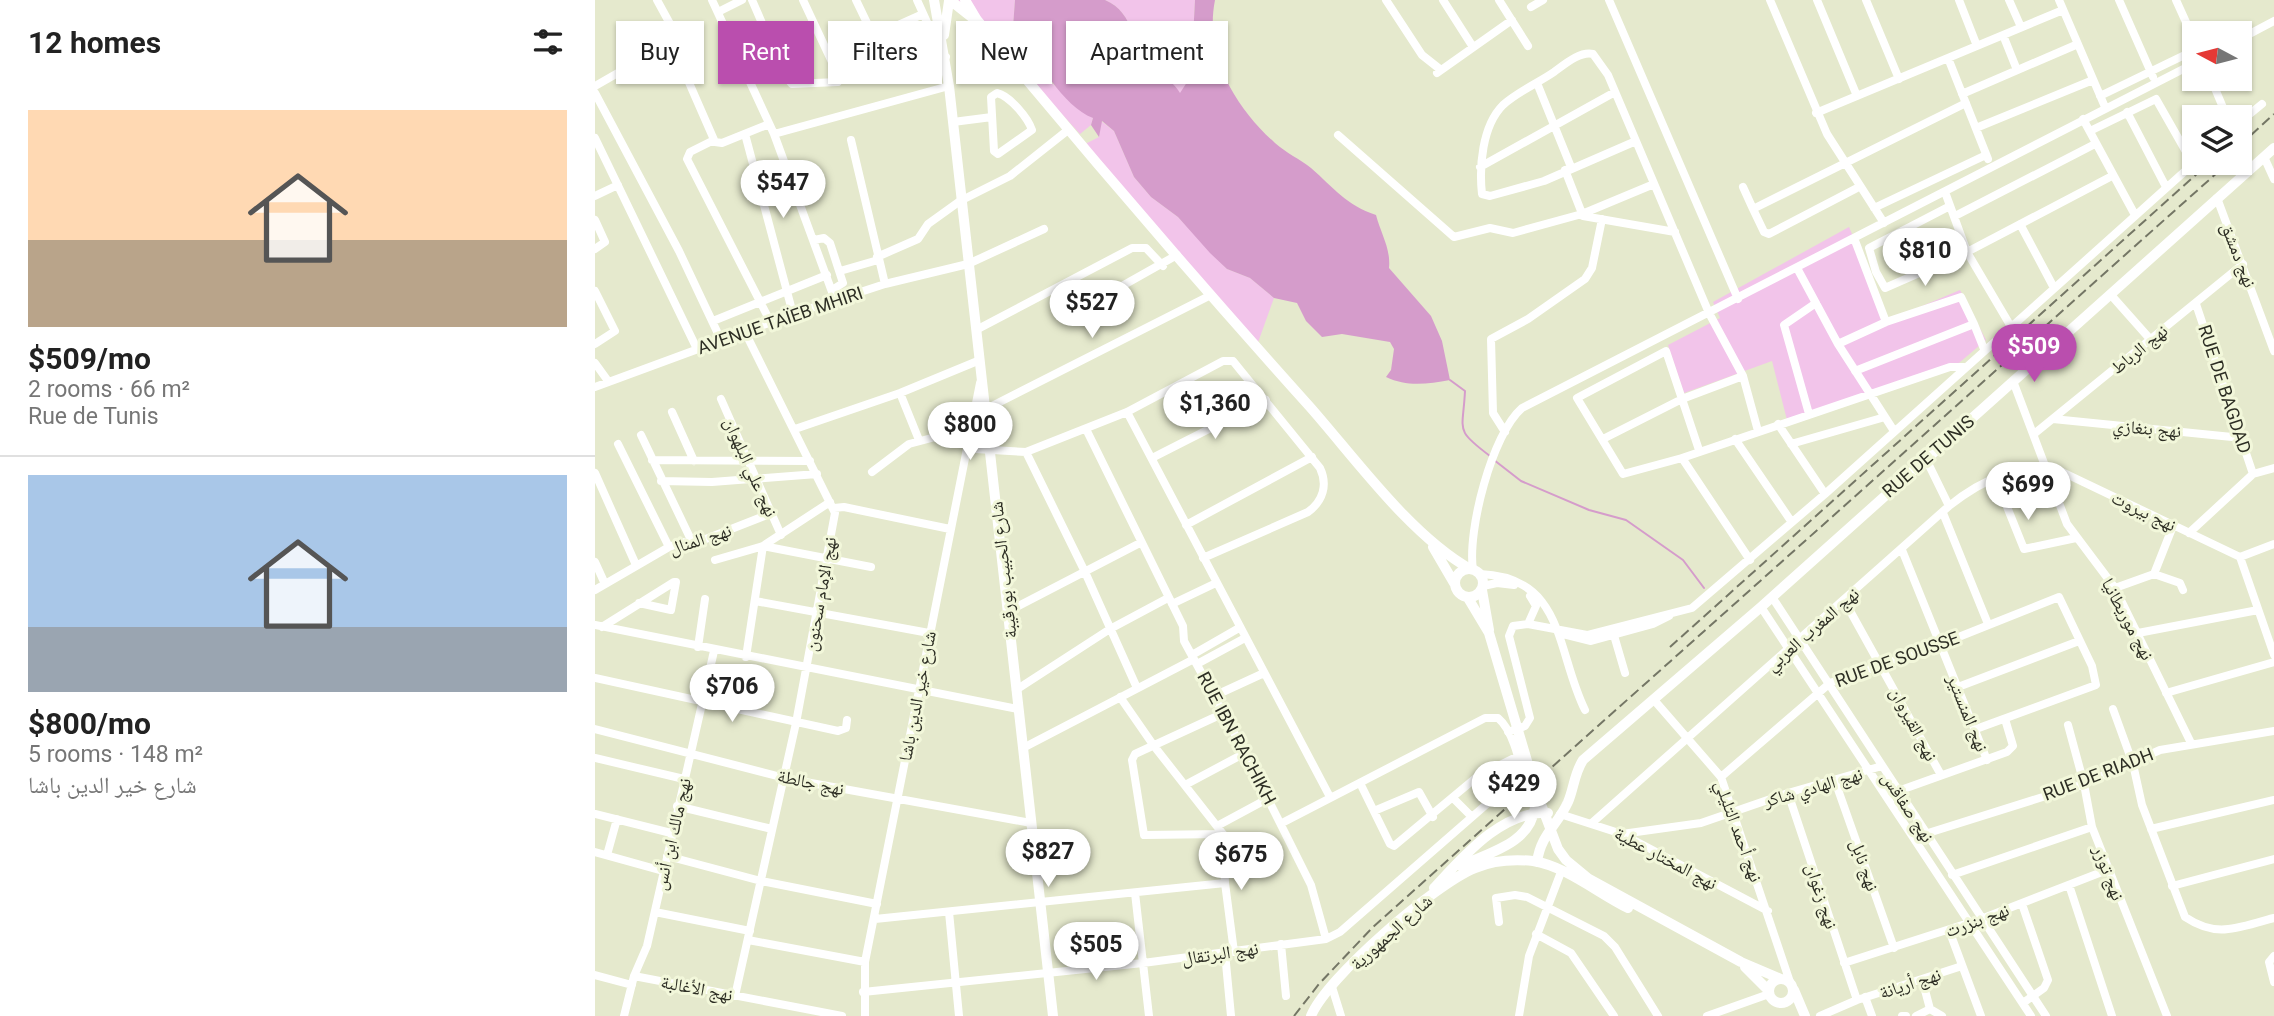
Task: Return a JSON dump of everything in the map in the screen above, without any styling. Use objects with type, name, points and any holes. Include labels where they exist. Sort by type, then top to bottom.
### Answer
[{"type":"main road","points":[[936,0],[950,0],[977,20]]},
{"type":"main road","name":"شارع الحبيب بورقيبة","points":[[936,0],[946,57],[1053,1016]]},
{"type":"main road","name":"شارع الحبيب بورقيبة","points":[[943,41],[950,0]]},
{"type":"main road","points":[[965,0],[977,20],[1068,130],[1210,295],[1426,536],[1458,593],[1468,598],[1490,638]]},
{"type":"main road","name":"RUE DE TUNIS","points":[[1540,863],[1542,842],[1560,814],[1584,760],[1761,607],[2217,198],[2269,162],[2274,148]]},
{"type":"main road","points":[[1426,536],[1474,571],[1482,588],[1490,638],[1536,791],[1558,849],[1566,860],[1580,874],[1741,962],[1788,984],[1801,1016]]},
{"type":"main road","points":[[1454,583],[1459,573],[1474,571]]},
{"type":"main road","points":[[1468,598],[1482,588]]},
{"type":"main road","points":[[1451,870],[1516,840],[1528,829],[1534,815],[1536,791]]},
{"type":"main road","points":[[1422,900],[1493,833],[1513,820],[1530,814],[1560,814]]},
{"type":"main road","name":"شارع الجمهورية","points":[[1311,1016],[1332,987],[1361,955],[1422,900],[1463,873],[1486,864],[1509,860],[1540,863],[1632,910],[1680,929]]},
{"type":"main road","points":[[1741,962],[1776,1002],[1801,1016]]},
{"type":"main road","points":[[1769,993],[1771,984],[1788,984]]},
{"type":"main road","points":[[1782,1003],[1792,998],[1788,984]]},
{"type":"street","points":[[657,0],[668,21]]},
{"type":"street","points":[[712,0],[774,134],[835,300]]},
{"type":"street","points":[[718,12],[742,0]]},
{"type":"street","points":[[752,0],[785,76],[792,85],[839,81],[803,0]]},
{"type":"street","points":[[856,0],[866,21]]},
{"type":"street","points":[[917,0],[926,21]]},
{"type":"street","points":[[1386,0],[1422,55],[1439,71],[1512,20]]},
{"type":"street","points":[[1443,0],[1473,47]]},
{"type":"street","points":[[1499,0],[1528,46]]},
{"type":"street","points":[[1531,6],[1543,0]]},
{"type":"street","points":[[1609,0],[1738,299]]},
{"type":"street","points":[[1770,0],[1816,113],[1859,187],[1884,223]]},
{"type":"street","points":[[1817,0],[1857,96]]},
{"type":"street","points":[[1866,0],[1899,79]]},
{"type":"street","points":[[1959,0],[1977,46]]},
{"type":"street","points":[[2009,0],[2021,27]]},
{"type":"street","points":[[2059,0],[2105,107]]},
{"type":"street","points":[[2119,0],[2156,82]]},
{"type":"street","points":[[2176,0],[2186,21]]},
{"type":"street","points":[[1816,113],[2063,10]]},
{"type":"street","points":[[907,21],[923,14]]},
{"type":"street","points":[[2252,33],[2274,21]]},
{"type":"street","points":[[2003,35],[2017,70]]},
{"type":"street","points":[[1753,209],[2017,70],[2078,44]]},
{"type":"street","points":[[1636,141],[1568,168],[1544,181],[1486,197],[1482,194],[1483,150],[1496,114],[1505,104],[1589,52],[1601,64],[1615,92],[1636,141],[1654,184],[1675,232],[1709,313],[1743,376],[1759,431]]},
{"type":"street","points":[[942,56],[946,57]]},
{"type":"street","points":[[2100,96],[2182,57]]},
{"type":"street","points":[[1948,58],[1991,167]]},
{"type":"street","points":[[1585,710],[1547,607],[1525,587],[1509,578],[1474,571],[1470,555],[1491,466],[1514,415],[1522,408],[2182,69]]},
{"type":"street","points":[[595,86],[616,74]]},
{"type":"street","points":[[1976,128],[2093,80]]},
{"type":"street","points":[[1537,83],[1582,214]]},
{"type":"street","points":[[690,84],[714,140],[721,144],[769,124]]},
{"type":"street","points":[[774,134],[949,86]]},
{"type":"street","points":[[1481,167],[1615,92]]},
{"type":"street","points":[[595,93],[721,340]]},
{"type":"street","points":[[1000,93],[1032,130],[997,154],[992,117],[992,95],[1000,93]]},
{"type":"street","points":[[2089,131],[2151,99],[2158,100],[2182,142]]},
{"type":"street","points":[[2252,112],[2262,104]]},
{"type":"street","points":[[2127,112],[2167,187]]},
{"type":"street","points":[[953,122],[992,117]]},
{"type":"street","points":[[2083,119],[2135,215]]},
{"type":"street","points":[[840,271],[918,239],[926,225],[960,201],[999,183],[1068,130]]},
{"type":"street","points":[[745,134],[793,314]]},
{"type":"street","points":[[1338,135],[1454,237],[1490,228],[1513,233],[1582,214],[1654,184]]},
{"type":"street","points":[[595,138],[598,153],[618,185],[697,349]]},
{"type":"street","points":[[714,140],[690,152],[687,159],[771,323]]},
{"type":"street","points":[[851,140],[885,284]]},
{"type":"street","points":[[1955,216],[2095,144]]},
{"type":"street","points":[[1874,208],[1986,155]]},
{"type":"street","points":[[2269,162],[2274,179]]},
{"type":"street","points":[[1508,732],[1525,726],[1529,721],[1509,636],[1513,626],[1528,624],[1557,630],[1584,641],[1661,622],[1669,616],[1692,608],[1825,494],[2053,286],[2182,174]]},
{"type":"street","points":[[1950,206],[1869,248],[1868,252],[1887,289],[1967,252],[2112,176]]},
{"type":"street","points":[[595,196],[618,185]]},
{"type":"street","points":[[1743,187],[1764,232],[1769,234],[1859,187]]},
{"type":"street","points":[[1945,192],[1967,252],[2010,326]]},
{"type":"street","name":"نهج دمشق","points":[[2217,198],[2274,351]]},
{"type":"street","points":[[1582,214],[1675,232]]},
{"type":"street","points":[[1505,432],[1493,413],[1491,339],[1528,319],[1585,279],[1592,268],[1602,219]]},
{"type":"street","points":[[595,220],[605,242],[595,249]]},
{"type":"street","points":[[2019,224],[2053,286]]},
{"type":"street","name":"AVENUE TAÏEB MHIRI","points":[[595,387],[835,300],[885,284],[968,264],[1044,229]]},
{"type":"street","points":[[814,240],[824,238],[831,243],[842,286],[832,290]]},
{"type":"street","points":[[1854,238],[1886,322]]},
{"type":"street","points":[[976,330],[1132,247],[1146,248],[1163,266]]},
{"type":"street","points":[[1098,299],[1163,266],[1177,255]]},
{"type":"street","name":"نهج الرباط","points":[[2034,434],[2243,264]]},
{"type":"street","points":[[1797,268],[1838,344],[1894,431]]},
{"type":"street","points":[[713,321],[827,275]]},
{"type":"street","points":[[595,291],[615,331],[595,344]]},
{"type":"street","points":[[986,408],[1210,295]]},
{"type":"street","points":[[2111,295],[2150,339]]},
{"type":"street","points":[[1838,344],[1886,322],[1961,296],[1984,349]]},
{"type":"street","points":[[1809,414],[1784,325],[1816,303]]},
{"type":"street","name":"RUE DE BAGDAD","points":[[2196,303],[2253,474]]},
{"type":"street","points":[[1855,371],[1974,324]]},
{"type":"street","points":[[745,332],[832,505]]},
{"type":"street","points":[[1699,450],[1665,351],[1578,397],[1621,473],[1682,458],[1699,450],[1873,395],[1950,367],[1964,367]]},
{"type":"street","points":[[795,429],[900,393],[980,360]]},
{"type":"street","points":[[968,437],[975,449],[1026,452],[1127,412],[1226,360],[1238,365],[1312,457],[1323,473],[1325,483],[1316,507],[1203,558]]},
{"type":"street","points":[[595,363],[608,381]]},
{"type":"street","name":"شارع خير الدين باشا","points":[[865,1016],[865,962],[981,376]]},
{"type":"street","points":[[1603,439],[1682,399],[1743,376]]},
{"type":"street","name":"نهج موريطانيا","points":[[2013,381],[2067,524],[2115,588],[2191,743]]},
{"type":"street","points":[[900,393],[919,440]]},
{"type":"street","name":"نهج علي البلهوان","points":[[721,399],[781,535]]},
{"type":"street","points":[[1152,458],[1266,400]]},
{"type":"street","points":[[672,412],[694,461]]},
{"type":"street","points":[[1127,412],[1330,797]]},
{"type":"street","points":[[1791,444],[1885,418]]},
{"type":"street","name":"نهج بنغازي","points":[[2053,419],[2242,438]]},
{"type":"street","points":[[1778,424],[1825,494]]},
{"type":"street","points":[[872,472],[909,444],[919,440],[939,436],[968,437],[978,428],[988,436]]},
{"type":"street","name":"RUE IBN RACHIKH","points":[[1086,429],[1184,628],[1182,637],[1282,823],[1315,894],[1326,939]]},
{"type":"street","points":[[641,435],[693,544]]},
{"type":"street","points":[[1735,439],[1791,521]]},
{"type":"street","points":[[618,443],[669,547]]},
{"type":"street","points":[[1026,452],[1085,572],[1137,688]]},
{"type":"street","points":[[1186,525],[1312,457]]},
{"type":"street","points":[[1682,458],[1749,560]]},
{"type":"street","points":[[1926,459],[1989,624]]},
{"type":"street","points":[[652,460],[810,461]]},
{"type":"street","points":[[2189,533],[2253,474],[2274,468]]},
{"type":"street","name":"نهج المغرب العربي","points":[[1593,822],[1946,510],[1986,479],[2047,470]]},
{"type":"street","name":"نهج بيروت","points":[[2047,470],[2060,471],[2240,557]]},
{"type":"street","points":[[595,473],[636,565]]},
{"type":"street","points":[[661,481],[817,474]]},
{"type":"street","points":[[1995,477],[2024,548],[2076,538]]},
{"type":"street","points":[[715,560],[763,546],[832,505],[950,529]]},
{"type":"street","name":"نهج الإمام سحنون","points":[[735,996],[807,668],[826,560],[832,505]]},
{"type":"street","name":"نهج المنال","points":[[595,590],[669,547],[682,542],[693,544],[772,513]]},
{"type":"street","points":[[2154,574],[2173,526]]},
{"type":"street","points":[[1007,612],[1140,543]]},
{"type":"street","points":[[2274,544],[2240,557],[2274,655]]},
{"type":"street","points":[[763,546],[871,567]]},
{"type":"street","points":[[747,657],[763,546]]},
{"type":"street","name":"نهج المنستير","points":[[1902,550],[1987,760]]},
{"type":"street","points":[[595,562],[605,584]]},
{"type":"street","points":[[2115,588],[2154,574],[2176,580],[2183,590]]},
{"type":"street","points":[[598,626],[676,582],[671,610],[639,603]]},
{"type":"street","points":[[1016,690],[1111,629],[1216,583]]},
{"type":"street","points":[[1482,588],[1507,583],[1526,591],[1537,606],[1528,624]]},
{"type":"street","name":"نهج صفاقس","points":[[1772,597],[2046,1016]]},
{"type":"street","name":"RUE DE SOUSSE","points":[[1721,777],[1830,683],[1941,644],[2059,597],[2079,641]]},
{"type":"street","points":[[698,647],[705,598]]},
{"type":"street","name":"نهج القيروان","points":[[1845,600],[1941,775]]},
{"type":"street","points":[[755,601],[929,633]]},
{"type":"street","name":"نهج صفاقس","points":[[1761,607],[2031,1016]]},
{"type":"street","points":[[2138,633],[2257,610]]},
{"type":"street","points":[[598,626],[1018,709]]},
{"type":"street","points":[[1194,659],[1239,628]]},
{"type":"street","points":[[1613,632],[1625,673]]},
{"type":"street","points":[[1023,748],[1194,659],[1245,638]]},
{"type":"street","points":[[1958,687],[2079,641],[2092,666],[2096,685],[1976,729]]},
{"type":"street","name":"نهج مالك ابن أنس","points":[[624,1016],[634,975],[647,946],[714,651]]},
{"type":"street","points":[[2166,693],[2274,662]]},
{"type":"street","points":[[1214,696],[1264,673]]},
{"type":"street","points":[[595,678],[841,731],[846,728],[847,720]]},
{"type":"street","points":[[1120,697],[1154,746],[1223,834],[1231,1015],[1219,1016]]},
{"type":"street","name":"نهج أحمد التليلي","points":[[1654,700],[1721,777],[1768,911],[1788,984]]},
{"type":"street","points":[[2113,709],[2133,764],[2142,805],[2185,917],[2209,930],[2221,932],[2274,918]]},
{"type":"street","points":[[1223,834],[1145,835],[1132,760],[1135,754],[1224,713]]},
{"type":"street","points":[[1282,823],[1492,717],[1504,723],[1508,732],[1519,776],[1339,933],[1326,939]]},
{"type":"street","points":[[1898,791],[1987,760],[2012,747],[2005,719]]},
{"type":"street","name":"نهج توزر","points":[[2069,725],[2092,827],[2167,1016]]},
{"type":"street","name":"نهج جالطة","points":[[595,729],[783,776],[897,800],[1031,823]]},
{"type":"street","name":"RUE DE RIADH","points":[[1925,834],[2084,784],[2133,764],[2145,755],[2191,743],[2274,731]]},
{"type":"street","points":[[1185,785],[1245,753]]},
{"type":"street","points":[[1360,783],[1390,844],[1394,846],[1433,817],[1478,776],[1516,757]]},
{"type":"street","points":[[595,769],[596,758],[684,779]]},
{"type":"street","name":"نهج الهادي شاكر","points":[[1622,834],[1694,825],[1788,793],[1882,766]]},
{"type":"street","name":"نهج نابل","points":[[1836,781],[1894,948]]},
{"type":"street","points":[[1374,811],[1419,792],[1433,817]]},
{"type":"street","name":"نهج زغوان","points":[[1788,793],[1844,963],[1873,1016]]},
{"type":"street","points":[[1217,825],[1269,798]]},
{"type":"street","points":[[1453,798],[1472,817]]},
{"type":"street","points":[[2151,829],[2274,800]]},
{"type":"street","points":[[677,806],[772,829]]},
{"type":"street","points":[[595,814],[671,833]]},
{"type":"street","name":"نهج المختار عطية","points":[[1560,814],[1593,822],[1622,834],[1768,911]]},
{"type":"street","points":[[607,855],[617,819]]},
{"type":"street","points":[[1952,875],[2092,827]]},
{"type":"street","points":[[595,852],[663,872]]},
{"type":"street","points":[[667,856],[761,881],[877,904]]},
{"type":"street","points":[[2172,886],[2274,859]]},
{"type":"street","name":"نهج بنزرت","points":[[1844,963],[1981,919],[2107,870]]},
{"type":"street","points":[[1519,1016],[1536,934],[1562,872]]},
{"type":"street","points":[[874,919],[1225,883]]},
{"type":"street","points":[[2070,885],[2112,1016]]},
{"type":"street","points":[[1135,893],[1149,1016]]},
{"type":"street","points":[[1499,922],[1495,901],[1500,896],[1520,895],[1548,906],[1610,941],[1658,1016]]},
{"type":"street","points":[[2022,904],[2047,976],[2046,984],[2023,1003]]},
{"type":"street","points":[[655,912],[865,962]]},
{"type":"street","points":[[949,912],[959,1016]]},
{"type":"street","points":[[1949,930],[1981,1016]]},
{"type":"street","points":[[1536,934],[1571,953],[1614,1016]]},
{"type":"street","name":"نهج البرتقال","points":[[863,992],[1143,963],[1326,939]]},
{"type":"street","points":[[1281,944],[1286,996]]},
{"type":"street","points":[[2274,956],[2269,962],[2274,982]]},
{"type":"street","name":"نهج أريانة","points":[[1819,1016],[1861,998],[1962,966]]},
{"type":"street","name":"نهج الأغالبة","points":[[634,975],[842,1016]]},
{"type":"street","points":[[595,976],[632,985]]},
{"type":"street","points":[[1921,979],[1930,1009],[1942,1016]]},
{"type":"street","points":[[1332,987],[1341,1016]]},
{"type":"street","points":[[1707,1016],[1769,993]]},
{"type":"street","points":[[1916,1016],[1930,1009]]},
{"type":"shaded area","points":[[958,0],[1015,0],[1013,21],[977,21]]},
{"type":"shaded area","points":[[1015,0],[1105,0],[1122,13],[1127,21],[1066,21],[1066,84],[1173,84],[1180,93],[1186,84],[1228,82],[1247,113],[1275,143],[1311,168],[1348,201],[1376,215],[1387,248],[1389,268],[1431,316],[1442,341],[1450,380],[1409,383],[1386,377],[1391,370],[1394,349],[1390,342],[1342,334],[1322,337],[1306,321],[1297,303],[1274,298],[1250,278],[1227,269],[1178,217],[1151,197],[1134,177],[1114,131],[1102,121],[1099,137],[1091,125],[1093,118],[1070,103],[1052,82],[1052,21],[1013,21]]},
{"type":"shaded area","points":[[1105,0],[1195,0],[1194,21],[1127,21],[1115,6]]},
{"type":"shaded area","points":[[1195,0],[1215,0],[1213,20],[1194,21]]},
{"type":"shaded area","points":[[1052,83],[1093,118],[1091,125],[1080,134],[1034,84]]},
{"type":"shaded area","points":[[1172,84],[1186,84],[1180,94]]},
{"type":"shaded area","points":[[1101,121],[1114,131],[1134,177],[1151,197],[1178,217],[1227,269],[1250,278],[1274,298],[1256,348],[1085,144],[1099,137]]},
{"type":"shaded area","points":[[1849,227],[1889,320],[1960,290],[1986,340],[1953,368],[1787,420],[1772,361],[1684,393],[1668,345],[1720,318],[1713,302]]},
{"type":"waterway","points":[[1450,380],[1465,391],[1463,429],[1471,440],[1490,456]]},
{"type":"waterway","points":[[1494,460],[1521,481],[1589,510],[1626,520],[1683,560],[1704,588]]},
{"type":"railway","points":[[2252,134],[2274,114]]},
{"type":"railway","points":[[1670,647],[2196,175]]},
{"type":"railway","points":[[1294,1016],[1319,984],[1373,927],[2215,175]]}]
